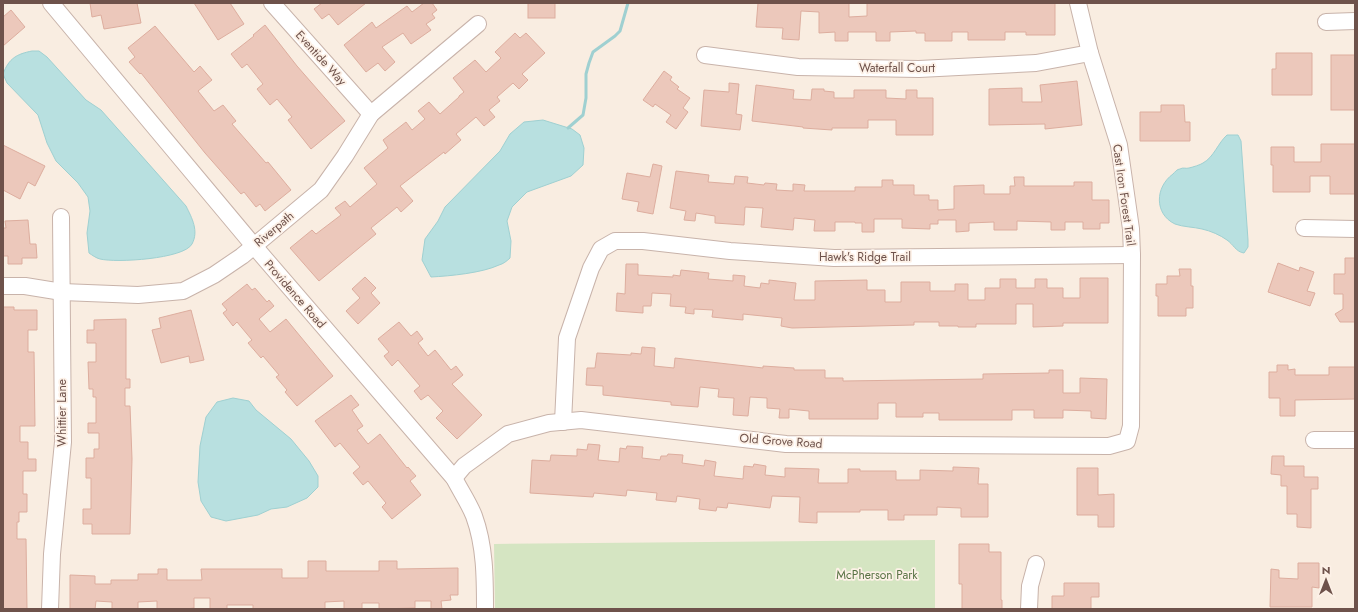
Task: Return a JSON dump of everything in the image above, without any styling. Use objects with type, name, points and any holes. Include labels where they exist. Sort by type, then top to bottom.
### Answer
[{"type":"street","name":"Providence Road","points":[[51,3],[254,246],[454,478],[474,516],[482,544],[485,580],[485,609]]},
{"type":"street","name":"Eventide Way","points":[[272,3],[370,114]]},
{"type":"street","name":"Cast Iron Forest Trail","points":[[1078,3],[1090,53],[1119,146],[1131,229],[1131,426],[1127,441]]},
{"type":"street","points":[[1326,22],[1355,21]]},
{"type":"street","name":"Riverpath","points":[[3,286],[25,286],[62,292],[138,295],[183,291],[214,275],[242,256],[320,190],[345,156],[370,114],[478,24]]},
{"type":"street","name":"Waterfall Court","points":[[705,55],[798,67],[919,69],[1036,63],[1090,53]]},
{"type":"street","name":"Whittier Lane","points":[[50,609],[52,554],[62,442],[61,217]]},
{"type":"street","points":[[1304,228],[1355,229]]},
{"type":"street","name":"Hawk's Ridge Trail","points":[[562,422],[567,338],[591,268],[601,249],[615,241],[643,241],[730,251],[834,258],[1132,255]]},
{"type":"street","name":"Old Grove Road","points":[[454,478],[464,466],[508,434],[549,423],[581,420],[786,444],[1109,446],[1127,441]]},
{"type":"street","points":[[1314,440],[1355,440]]},
{"type":"street","points":[[1029,609],[1030,586],[1036,564]]},
{"type":"green space","name":"McPherson Park","points":[[935,540],[935,609],[495,609],[494,544]]},
{"type":"water","points":[[32,51],[39,51],[47,57],[86,100],[101,110],[186,206],[194,225],[195,234],[192,244],[186,249],[164,256],[134,260],[100,259],[89,253],[87,233],[90,211],[88,197],[78,183],[56,161],[47,143],[38,115],[7,83],[3,74],[11,60],[18,55]]},
{"type":"water","points":[[543,120],[572,129],[580,135],[584,148],[583,165],[571,176],[527,192],[512,207],[507,221],[511,241],[510,258],[502,264],[475,272],[431,277],[422,260],[425,239],[438,221],[445,207],[500,151],[510,134],[524,122]]},
{"type":"water","points":[[1227,135],[1238,135],[1241,141],[1248,240],[1248,247],[1244,253],[1215,233],[1175,224],[1168,220],[1160,207],[1160,193],[1167,179],[1182,168],[1194,167],[1202,164],[1213,154]]},
{"type":"water","points":[[233,398],[249,401],[256,410],[291,439],[309,461],[318,476],[318,487],[307,498],[287,507],[271,509],[258,515],[226,521],[211,517],[201,501],[198,482],[200,446],[206,417],[217,402]]},
{"type":"building","points":[[90,3],[137,3],[141,23],[104,29],[101,15],[92,17]]},
{"type":"building","points":[[194,3],[230,3],[244,24],[218,40]]},
{"type":"building","points":[[322,3],[366,3],[338,25],[329,14],[322,19],[314,9]]},
{"type":"building","points":[[424,3],[432,3],[437,10],[432,14],[435,18],[426,24],[431,30],[411,44],[403,33],[382,47],[395,62],[385,71],[378,63],[366,72],[344,45],[372,22],[376,28],[407,6],[412,12]]},
{"type":"building","points":[[528,3],[555,3],[555,18],[528,18]]},
{"type":"building","points":[[758,3],[849,3],[849,17],[867,16],[867,3],[1055,3],[1055,35],[1026,35],[1026,32],[1005,32],[1005,40],[968,40],[968,32],[952,32],[952,41],[925,41],[925,33],[916,33],[916,31],[890,32],[890,41],[876,41],[876,32],[848,32],[848,41],[835,41],[835,32],[819,33],[819,12],[801,11],[799,40],[782,39],[783,28],[756,27]]},
{"type":"building","points":[[11,10],[25,27],[3,46],[3,17]]},
{"type":"building","points":[[265,25],[297,66],[345,121],[311,149],[288,120],[292,117],[277,99],[270,105],[257,89],[263,84],[247,64],[242,68],[231,54],[254,36],[253,35]]},
{"type":"building","points":[[155,26],[194,72],[200,66],[212,80],[198,91],[214,111],[223,105],[236,121],[232,124],[266,163],[268,162],[291,190],[265,211],[260,204],[256,207],[244,192],[241,194],[205,153],[141,73],[140,74],[129,62],[135,57],[128,48]]},
{"type":"building","points":[[515,33],[520,38],[526,33],[545,53],[522,74],[528,80],[519,89],[513,83],[497,97],[500,101],[489,110],[495,117],[484,126],[476,117],[456,134],[461,140],[445,154],[444,152],[400,186],[413,201],[401,212],[397,207],[371,228],[376,234],[319,281],[290,248],[312,230],[316,234],[341,215],[335,208],[345,201],[350,207],[377,184],[364,168],[388,148],[383,140],[406,122],[412,130],[425,119],[418,111],[429,102],[440,114],[464,92],[453,78],[475,60],[486,72],[501,58],[495,52]]},
{"type":"building","points":[[1276,53],[1312,53],[1312,95],[1272,95],[1272,69],[1276,69]]},
{"type":"building","points":[[1331,55],[1355,55],[1355,110],[1331,110]]},
{"type":"building","points":[[664,71],[672,77],[670,80],[679,87],[677,89],[690,98],[683,108],[688,112],[676,129],[666,122],[671,115],[655,104],[653,107],[643,100]]},
{"type":"building","points":[[1077,81],[1082,125],[1045,129],[1045,124],[989,125],[989,89],[1022,88],[1022,102],[1042,102],[1040,85]]},
{"type":"building","points":[[729,83],[739,84],[736,114],[742,115],[740,130],[701,126],[704,90],[729,92]]},
{"type":"building","points":[[756,85],[794,90],[793,99],[811,100],[812,89],[824,89],[824,91],[834,92],[834,98],[854,98],[854,90],[886,90],[886,98],[906,99],[906,90],[917,90],[917,98],[933,98],[933,135],[896,135],[896,120],[868,120],[868,128],[832,128],[832,130],[803,128],[752,121]]},
{"type":"building","points":[[1161,105],[1184,105],[1185,122],[1190,122],[1190,141],[1140,141],[1140,112],[1161,112]]},
{"type":"building","points":[[1321,144],[1355,144],[1355,194],[1330,194],[1330,176],[1310,176],[1310,192],[1273,192],[1271,147],[1294,147],[1294,162],[1321,162]]},
{"type":"building","points":[[3,145],[45,166],[35,186],[28,182],[20,199],[3,190]]},
{"type":"building","points":[[653,164],[662,166],[653,214],[637,211],[639,202],[622,199],[627,173],[650,177]]},
{"type":"building","points":[[676,171],[709,175],[708,182],[734,184],[735,176],[748,177],[747,183],[764,185],[765,183],[777,184],[776,190],[793,191],[793,184],[805,185],[804,191],[855,191],[855,187],[882,187],[882,180],[893,180],[893,185],[914,185],[914,195],[929,195],[929,200],[938,200],[938,210],[954,209],[954,186],[984,185],[984,194],[1010,194],[1010,186],[1015,186],[1014,177],[1024,177],[1024,186],[1074,186],[1074,182],[1092,182],[1092,200],[1109,200],[1109,223],[1100,223],[1100,229],[1083,229],[1083,222],[1065,222],[1065,230],[1051,230],[1051,222],[1017,221],[1017,230],[994,230],[994,222],[969,223],[969,231],[956,232],[956,220],[938,220],[938,224],[930,224],[930,229],[902,228],[902,219],[874,219],[874,232],[862,232],[862,223],[855,222],[835,222],[835,231],[814,231],[815,220],[794,218],[793,230],[761,227],[763,208],[745,207],[744,225],[715,223],[715,216],[696,213],[695,221],[684,220],[686,211],[670,208]]},
{"type":"building","points":[[28,220],[30,244],[36,244],[37,258],[22,258],[22,264],[8,264],[8,256],[3,256],[3,228],[6,228],[5,221]]},
{"type":"building","points":[[1345,258],[1355,258],[1355,322],[1340,322],[1335,314],[1343,309],[1343,294],[1334,294],[1334,274],[1345,274]]},
{"type":"building","points":[[1278,263],[1299,271],[1300,267],[1314,272],[1307,291],[1315,293],[1310,306],[1268,292]]},
{"type":"building","points":[[626,264],[638,264],[638,275],[673,277],[673,275],[680,276],[681,270],[709,273],[708,279],[733,281],[733,275],[745,276],[744,286],[760,288],[761,283],[769,284],[769,280],[796,283],[794,300],[815,300],[815,281],[867,280],[867,290],[885,290],[885,302],[901,302],[901,282],[930,282],[930,291],[955,291],[955,284],[968,284],[968,300],[985,300],[985,288],[1000,288],[1000,279],[1016,279],[1016,288],[1035,288],[1035,279],[1047,279],[1047,288],[1063,288],[1063,298],[1080,298],[1080,278],[1108,278],[1108,323],[1063,323],[1063,326],[1033,327],[1033,304],[1016,304],[1016,324],[976,324],[976,327],[958,327],[939,326],[939,322],[914,322],[914,325],[792,328],[781,326],[782,318],[743,314],[743,320],[712,317],[713,310],[694,309],[694,314],[685,313],[686,307],[670,306],[671,294],[652,293],[651,306],[643,306],[643,313],[616,311],[617,293],[625,294]]},
{"type":"building","points":[[1179,269],[1191,269],[1193,308],[1186,308],[1186,316],[1158,316],[1158,296],[1156,296],[1156,284],[1167,284],[1167,276],[1180,276]]},
{"type":"building","points":[[365,277],[376,288],[371,293],[380,303],[358,324],[346,311],[360,298],[352,289]]},
{"type":"building","points":[[247,284],[252,290],[255,288],[267,302],[269,300],[274,306],[259,319],[270,332],[286,319],[333,376],[297,406],[285,392],[287,390],[276,377],[279,375],[263,356],[261,358],[248,343],[252,340],[237,322],[233,326],[223,313],[227,310],[222,304]]},
{"type":"building","points":[[3,307],[14,307],[14,310],[37,310],[37,330],[28,330],[28,352],[34,352],[35,426],[20,426],[20,442],[28,442],[28,459],[36,459],[36,471],[23,471],[23,494],[27,494],[27,512],[19,512],[19,522],[17,522],[17,539],[26,539],[27,609],[3,609]]},
{"type":"building","points":[[191,310],[204,360],[190,363],[189,356],[161,363],[152,330],[161,328],[159,318]]},
{"type":"building","points":[[126,319],[126,379],[130,379],[130,388],[125,388],[125,406],[130,406],[132,459],[130,534],[92,534],[92,524],[83,524],[83,509],[91,509],[91,478],[86,478],[86,458],[94,458],[94,449],[99,449],[99,433],[88,433],[88,423],[96,423],[96,397],[93,397],[93,389],[89,389],[88,362],[96,362],[96,343],[87,343],[87,330],[94,330],[94,320]]},
{"type":"building","points":[[399,322],[411,336],[417,331],[423,339],[418,343],[428,356],[435,350],[451,370],[456,366],[463,375],[452,384],[482,415],[457,439],[436,418],[443,411],[428,395],[421,400],[414,391],[420,386],[398,360],[392,366],[384,356],[389,352],[378,339]]},
{"type":"building","points":[[642,347],[655,348],[654,366],[674,368],[675,358],[763,368],[763,366],[794,368],[794,370],[825,370],[825,378],[843,378],[843,381],[983,379],[983,374],[1049,373],[1049,370],[1063,370],[1063,393],[1080,393],[1080,378],[1107,379],[1106,419],[1091,418],[1091,411],[1063,410],[1063,418],[1034,418],[1034,410],[1012,410],[1012,420],[939,420],[939,413],[923,413],[923,417],[896,417],[896,403],[878,403],[878,419],[809,419],[809,411],[789,409],[789,418],[779,418],[780,409],[767,408],[767,398],[750,397],[748,416],[733,415],[734,398],[718,397],[719,389],[700,387],[698,407],[671,405],[671,402],[603,395],[603,386],[586,385],[587,368],[595,368],[597,353],[631,355],[631,353],[641,354]]},
{"type":"building","points":[[1277,365],[1288,365],[1288,370],[1295,369],[1295,375],[1329,375],[1329,367],[1355,367],[1355,399],[1295,400],[1295,416],[1280,416],[1280,398],[1269,398],[1269,372],[1277,372]]},
{"type":"building","points":[[351,395],[359,405],[352,410],[363,426],[357,430],[368,444],[380,434],[407,468],[408,467],[416,476],[410,481],[421,495],[392,519],[382,507],[386,503],[368,481],[363,485],[353,473],[360,467],[340,443],[335,447],[315,421]]},
{"type":"building","points":[[588,444],[600,445],[598,460],[619,462],[620,448],[626,449],[627,446],[643,447],[642,458],[660,460],[661,456],[667,456],[668,454],[683,455],[682,463],[704,466],[705,460],[716,462],[714,476],[743,479],[744,466],[753,467],[754,464],[766,466],[765,475],[785,477],[785,468],[819,469],[818,483],[848,483],[848,469],[860,469],[860,471],[896,471],[896,480],[920,480],[920,470],[953,471],[953,467],[979,468],[978,484],[988,484],[988,517],[961,517],[961,508],[937,507],[937,515],[904,515],[904,520],[888,520],[888,510],[860,510],[860,512],[817,512],[817,523],[799,522],[800,497],[772,496],[770,508],[728,503],[727,508],[717,507],[716,511],[699,509],[700,499],[677,496],[676,502],[656,500],[657,493],[627,490],[626,496],[594,493],[593,497],[530,493],[532,460],[550,461],[551,455],[577,456],[577,449],[587,450]]},
{"type":"building","points":[[1272,456],[1284,456],[1284,466],[1304,466],[1304,477],[1318,477],[1318,489],[1311,489],[1311,528],[1297,527],[1297,514],[1287,514],[1287,486],[1281,486],[1281,475],[1271,474]]},
{"type":"building","points":[[1077,468],[1098,468],[1098,495],[1114,494],[1114,527],[1098,527],[1098,515],[1077,515]]},
{"type":"building","points":[[959,544],[989,544],[989,552],[1001,552],[1002,609],[962,609],[962,584],[959,584]]},
{"type":"building","points":[[308,561],[326,561],[326,571],[379,571],[379,561],[397,561],[397,569],[458,568],[458,595],[450,595],[451,600],[441,601],[442,609],[431,609],[431,601],[415,601],[415,608],[379,609],[379,603],[362,603],[362,609],[344,609],[344,601],[325,602],[325,609],[253,609],[253,605],[227,605],[227,609],[210,609],[210,598],[194,598],[194,608],[186,609],[157,609],[157,601],[138,602],[138,609],[112,609],[112,602],[96,601],[95,609],[70,609],[70,575],[95,576],[95,584],[111,584],[111,580],[138,580],[138,574],[158,574],[158,569],[167,569],[167,580],[202,580],[201,569],[282,569],[282,578],[308,578]]},
{"type":"building","points":[[1298,563],[1319,563],[1319,588],[1312,587],[1312,607],[1270,607],[1271,569],[1279,570],[1279,578],[1298,579]]},
{"type":"building","points":[[1064,583],[1099,583],[1099,597],[1091,597],[1091,609],[1052,609],[1052,596],[1064,596]]},
{"type":"waterway","points":[[568,128],[583,115],[586,98],[586,74],[593,52],[620,31],[628,3]]}]
